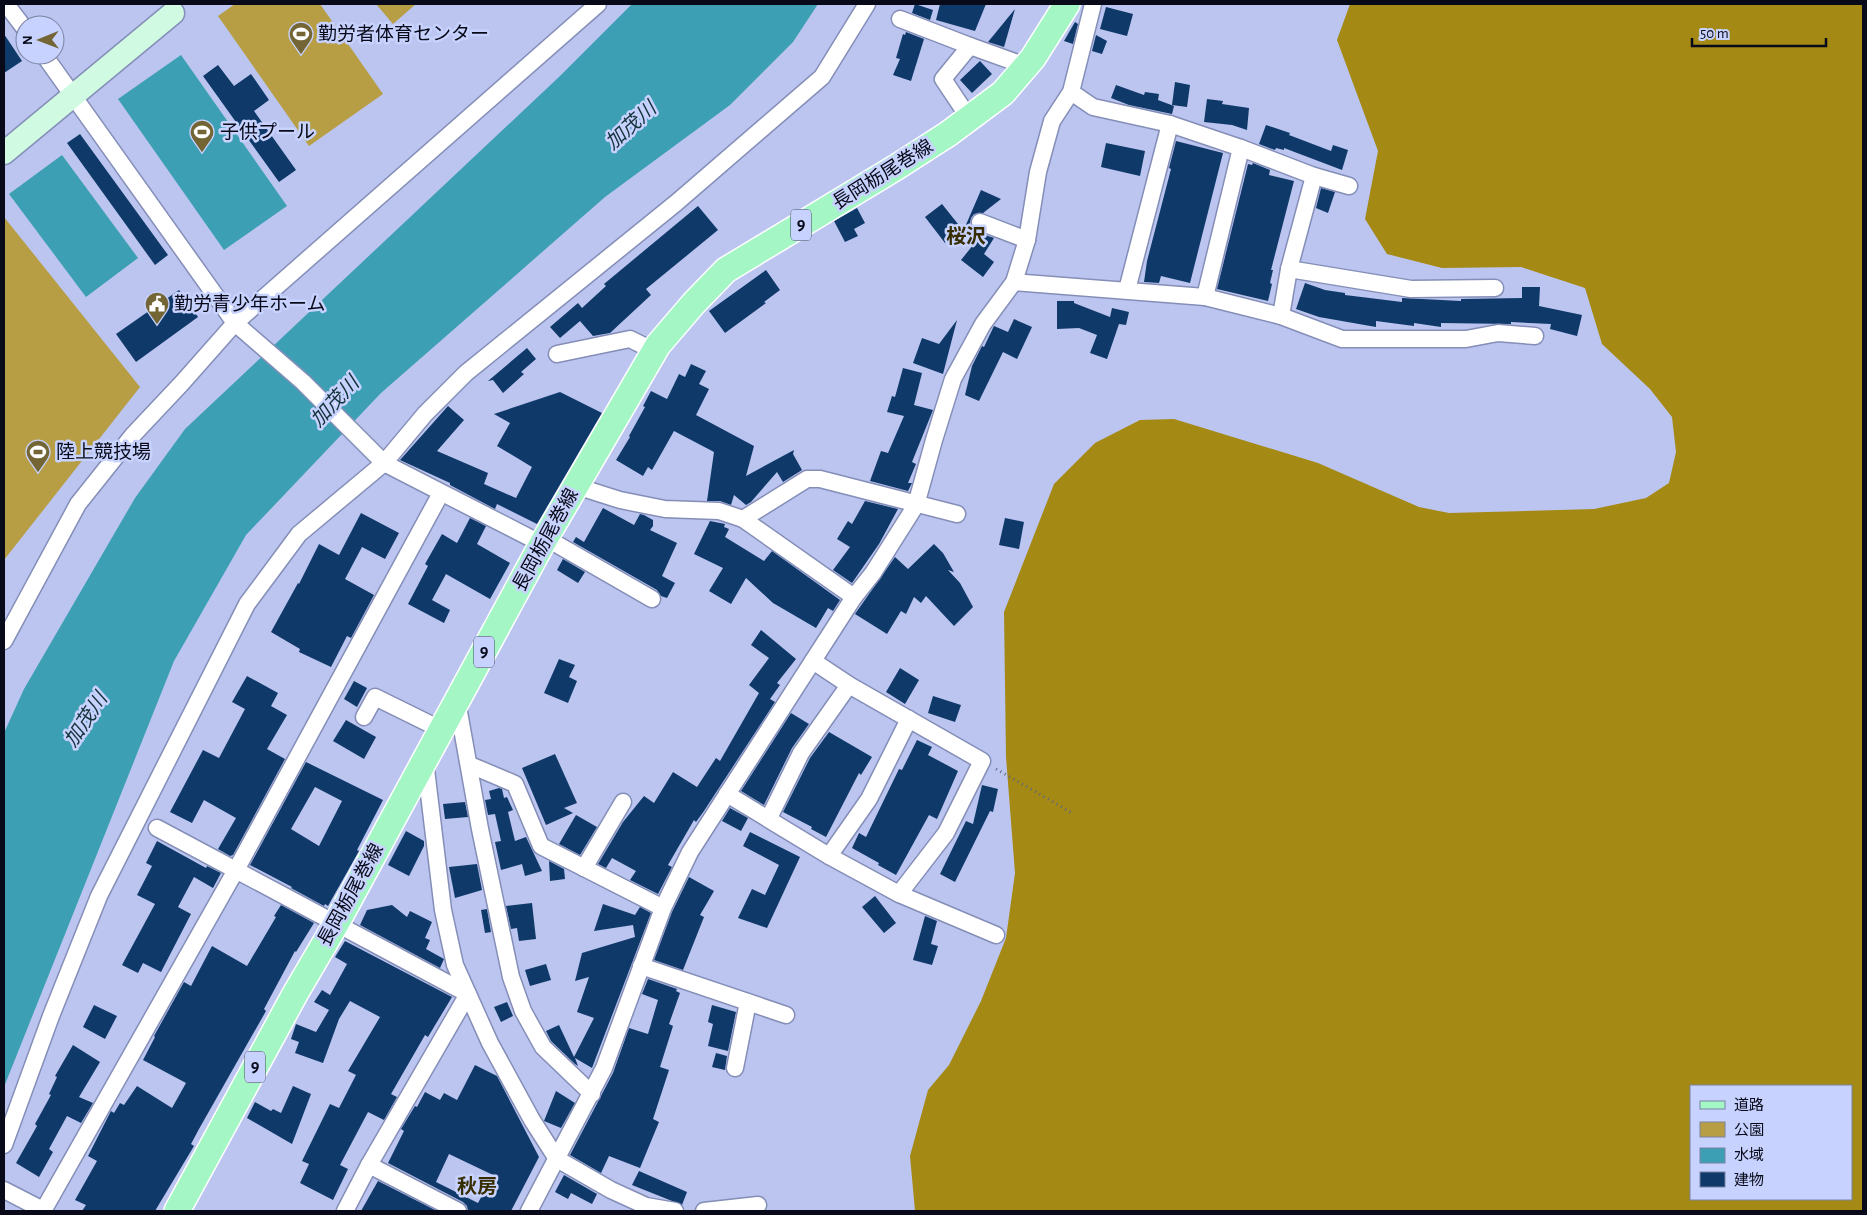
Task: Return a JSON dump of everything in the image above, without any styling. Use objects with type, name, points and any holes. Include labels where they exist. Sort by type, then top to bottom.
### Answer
[{"type":"main road","name":"長岡栃尾巻線","points":[[176,1211],[294,994],[336,924],[544,541],[654,351],[694,302],[726,270],[895,168],[948,134],[1003,93],[1033,58],[1067,4]]},
{"type":"street","points":[[6,4],[15,16]]},
{"type":"street","points":[[4,642],[78,504],[133,435],[235,323],[598,4]]},
{"type":"street","points":[[4,1145],[51,1016],[99,896],[247,604],[299,534],[384,463],[425,414],[466,373],[676,203],[822,77],[867,4]]},
{"type":"street","points":[[529,1211],[592,1094],[615,1042],[663,908],[690,852],[854,597],[873,573],[916,505],[953,378],[982,324],[1014,282],[1027,240],[1038,172],[1052,121],[1070,92],[1092,4]]},
{"type":"street","points":[[4,153],[173,13]]},
{"type":"street","points":[[900,18],[1026,66]]},
{"type":"street","points":[[969,118],[943,79],[970,46]]},
{"type":"street","points":[[51,65],[235,323],[303,382],[384,463],[441,493],[544,541],[652,598]]},
{"type":"street","points":[[1070,92],[1093,107],[1170,124],[1242,148],[1314,176],[1348,186]]},
{"type":"street","points":[[1127,290],[1170,124]]},
{"type":"street","points":[[1205,297],[1242,148]]},
{"type":"street","points":[[1281,316],[1289,268],[1314,176]]},
{"type":"street","points":[[980,222],[1027,240]]},
{"type":"street","points":[[1289,268],[1411,289],[1495,288]]},
{"type":"street","points":[[1014,282],[1205,297],[1281,316],[1342,339],[1466,339],[1498,333],[1535,336]]},
{"type":"street","points":[[557,354],[630,339],[654,351]]},
{"type":"street","points":[[743,519],[807,479],[820,479],[957,514]]},
{"type":"street","points":[[576,486],[620,500],[666,509],[719,511],[743,519],[854,597]]},
{"type":"street","points":[[4,1190],[44,1211],[236,870],[441,493]]},
{"type":"street","points":[[813,661],[849,685],[982,761],[946,833],[899,894]]},
{"type":"street","points":[[769,818],[801,752],[849,685]]},
{"type":"street","points":[[364,717],[375,697],[442,730]]},
{"type":"street","points":[[457,701],[480,829],[510,977],[523,1011],[543,1047],[592,1094]]},
{"type":"street","points":[[829,856],[869,799],[909,719]]},
{"type":"street","points":[[425,760],[442,910],[455,965],[490,1043],[532,1120],[557,1159],[611,1190],[646,1206],[675,1211]]},
{"type":"street","points":[[470,765],[516,784],[541,846],[663,908]]},
{"type":"street","points":[[728,794],[829,856],[899,894],[996,935]]},
{"type":"street","points":[[584,868],[623,802]]},
{"type":"street","points":[[157,828],[468,994]]},
{"type":"street","points":[[641,966],[786,1015]]},
{"type":"street","points":[[344,1211],[368,1165],[468,994]]},
{"type":"street","points":[[735,1068],[748,1002]]},
{"type":"street","points":[[368,1165],[458,1211]]},
{"type":"street","points":[[704,1211],[758,1205]]},
{"type":"path","points":[[982,761],[1072,813]]},
{"type":"green space","name":"勤労者体育センター","points":[[235,4],[320,4],[383,94],[309,146],[218,16]]},
{"type":"green space","points":[[376,4],[416,4],[393,24]]},
{"type":"green space","name":"陸上競技場","points":[[4,217],[140,387],[4,560]]},
{"type":"shaded area","points":[[1350,4],[1863,4],[1863,1211],[915,1211],[910,1156],[928,1090],[949,1065],[981,1001],[1006,938],[1015,873],[1006,757],[1004,612],[1054,484],[1095,443],[1140,420],[1174,419],[1318,463],[1419,507],[1449,513],[1594,509],[1646,498],[1669,483],[1676,452],[1672,417],[1650,389],[1602,344],[1585,288],[1521,267],[1442,268],[1387,254],[1365,219],[1378,151],[1337,40]]},
{"type":"water","name":"加茂川","points":[[632,4],[818,4],[793,42],[730,105],[605,197],[381,393],[246,535],[174,661],[4,1087],[4,733],[24,689],[135,498],[185,429],[560,76]]},
{"type":"water","name":"子供プール","points":[[181,55],[287,206],[224,250],[118,99]]},
{"type":"water","points":[[62,155],[138,258],[86,297],[9,194]]},
{"type":"building","points":[[915,4],[933,10],[930,20],[912,13]]},
{"type":"building","points":[[940,4],[986,4],[975,31],[936,20]]},
{"type":"building","points":[[1106,7],[1133,14],[1127,36],[1100,29]]},
{"type":"building","points":[[1015,9],[1004,47],[988,42]]},
{"type":"building","points":[[1075,22],[1078,24],[1073,44],[1064,41]]},
{"type":"building","points":[[906,32],[924,39],[911,81],[893,75],[900,59],[896,58],[903,34],[905,35]]},
{"type":"building","points":[[4,34],[15,50],[16,65],[4,73]]},
{"type":"building","points":[[1096,35],[1107,41],[1102,54],[1092,51]]},
{"type":"building","points":[[980,61],[992,74],[972,93],[960,80]]},
{"type":"building","points":[[218,65],[234,86],[251,74],[269,100],[254,111],[296,170],[279,182],[203,76]]},
{"type":"building","points":[[1175,82],[1190,85],[1187,107],[1172,105]]},
{"type":"building","points":[[1116,85],[1144,95],[1145,92],[1159,94],[1158,100],[1174,106],[1172,114],[1129,105],[1111,98]]},
{"type":"building","points":[[1207,99],[1223,101],[1222,104],[1249,108],[1247,130],[1232,125],[1204,122]]},
{"type":"building","points":[[1266,125],[1331,151],[1333,145],[1348,150],[1342,170],[1284,148],[1284,150],[1276,148],[1275,150],[1259,144]]},
{"type":"building","points":[[80,134],[168,255],[155,265],[67,143]]},
{"type":"building","points":[[1176,141],[1223,153],[1190,283],[1161,276],[1159,283],[1144,282],[1147,261],[1171,169],[1169,168]]},
{"type":"building","points":[[1106,143],[1145,151],[1140,176],[1101,167]]},
{"type":"building","points":[[1253,163],[1270,170],[1269,175],[1294,181],[1271,270],[1273,270],[1270,283],[1272,284],[1268,301],[1217,289],[1248,164],[1252,165]]},
{"type":"building","points":[[1321,188],[1335,192],[1328,213],[1316,208]]},
{"type":"building","points":[[981,190],[1001,199],[983,213],[974,214],[970,223],[965,227]]},
{"type":"building","points":[[942,204],[962,229],[945,243],[925,217]]},
{"type":"building","points":[[698,206],[718,230],[646,289],[651,295],[610,333],[593,336],[580,321],[560,338],[550,327],[578,303],[582,308],[606,286],[604,284]]},
{"type":"building","points":[[857,208],[865,223],[854,229],[858,236],[845,242],[834,221]]},
{"type":"building","points":[[982,234],[994,238],[984,254],[994,262],[983,277],[961,260]]},
{"type":"building","points":[[766,270],[780,290],[764,302],[766,303],[725,333],[709,311]]},
{"type":"building","points":[[1305,283],[1325,290],[1345,293],[1345,295],[1402,302],[1402,298],[1461,301],[1461,299],[1522,298],[1522,287],[1540,287],[1539,306],[1582,315],[1577,336],[1550,329],[1551,324],[1511,322],[1511,324],[1441,323],[1441,327],[1414,323],[1414,326],[1376,321],[1376,327],[1319,317],[1296,309]]},
{"type":"building","name":"勤労青少年ホーム","points":[[179,290],[198,317],[136,362],[116,334]]},
{"type":"building","points":[[1057,301],[1074,301],[1074,303],[1110,317],[1112,308],[1129,312],[1126,325],[1119,324],[1107,359],[1090,353],[1097,335],[1079,328],[1057,329]]},
{"type":"building","points":[[1014,319],[1032,327],[1017,359],[1003,352],[979,401],[965,395],[972,366],[994,326],[1008,332]]},
{"type":"building","points":[[957,320],[943,374],[913,363],[922,338],[939,344]]},
{"type":"building","points":[[527,348],[536,359],[521,372],[524,374],[503,393],[493,380],[488,381]]},
{"type":"building","points":[[691,364],[706,371],[699,384],[709,389],[696,415],[754,446],[746,476],[794,450],[793,454],[802,470],[783,482],[777,472],[751,502],[746,505],[734,495],[731,505],[720,501],[707,501],[714,452],[674,431],[652,470],[648,467],[643,476],[616,460],[630,437],[651,391],[667,399],[679,374],[685,377]]},
{"type":"building","points":[[903,368],[922,373],[914,405],[933,410],[912,462],[916,464],[908,483],[912,483],[908,491],[870,481],[881,451],[888,453],[904,416],[887,412],[892,396],[895,397]]},
{"type":"building","points":[[560,392],[602,413],[537,524],[497,504],[495,509],[450,485],[450,483],[400,460],[448,406],[464,420],[437,451],[488,473],[484,484],[516,498],[532,467],[497,446],[510,423],[494,414]]},
{"type":"building","points":[[865,501],[898,509],[879,544],[852,583],[833,570],[850,547],[837,539],[848,521],[852,524]]},
{"type":"building","points":[[603,508],[634,525],[640,514],[644,515],[653,520],[653,526],[650,530],[677,543],[662,576],[675,583],[667,598],[661,596],[657,590],[573,542],[576,537],[584,542]]},
{"type":"building","points":[[361,513],[399,533],[385,559],[362,547],[345,579],[374,595],[351,638],[347,636],[331,667],[299,652],[300,649],[271,632],[299,584],[319,544],[339,555]]},
{"type":"building","points":[[470,518],[486,526],[477,544],[510,563],[490,599],[446,574],[432,600],[450,610],[444,623],[408,604],[428,566],[425,564],[442,534],[457,543]]},
{"type":"building","points":[[1005,518],[1024,522],[1019,549],[999,545]]},
{"type":"building","points":[[710,521],[725,524],[724,527],[729,529],[725,537],[764,561],[772,551],[840,600],[833,611],[828,608],[816,628],[773,603],[746,578],[731,604],[709,591],[723,568],[694,554]]},
{"type":"building","points":[[934,544],[943,553],[954,572],[948,570],[960,583],[973,607],[954,626],[926,596],[921,603],[914,597],[906,614],[901,611],[887,634],[855,614],[895,557],[908,569]]},
{"type":"building","points":[[563,559],[585,572],[578,583],[557,570]]},
{"type":"building","points":[[761,630],[796,659],[777,683],[780,685],[770,699],[775,702],[704,811],[696,822],[694,820],[668,865],[672,867],[658,894],[630,880],[636,871],[612,858],[606,868],[598,864],[623,822],[644,796],[654,803],[673,772],[697,787],[716,758],[720,761],[759,693],[749,685],[769,658],[751,645]]},
{"type":"building","points":[[559,659],[575,665],[569,677],[577,681],[568,703],[544,693]]},
{"type":"building","points":[[900,668],[919,680],[905,704],[886,692]]},
{"type":"building","points":[[247,676],[278,693],[271,706],[287,715],[267,749],[285,759],[233,855],[230,856],[218,849],[236,818],[204,800],[192,823],[170,812],[203,750],[219,758],[245,709],[232,702]]},
{"type":"building","points":[[354,681],[367,688],[357,707],[344,699]]},
{"type":"building","points":[[933,696],[961,705],[955,722],[928,713]]},
{"type":"building","points":[[791,713],[809,724],[792,748],[764,805],[741,791]]},
{"type":"building","points":[[346,720],[376,737],[364,759],[333,741]]},
{"type":"building","points":[[829,732],[872,757],[861,775],[859,773],[826,837],[811,829],[812,827],[783,812],[810,758]]},
{"type":"building","points":[[917,740],[932,747],[928,755],[958,771],[937,819],[929,815],[896,875],[852,848],[859,833],[866,837],[899,769],[902,770]]},
{"type":"building","points":[[555,754],[577,803],[564,808],[573,813],[546,825],[522,768]]},
{"type":"building","points":[[306,762],[383,800],[357,850],[359,851],[328,906],[325,904],[324,906],[250,865]],"holes":[[[315,787],[342,801],[319,846],[291,829]]]},
{"type":"building","points":[[982,785],[998,789],[993,812],[990,811],[955,882],[940,874],[966,821],[973,824]]},
{"type":"building","points":[[502,789],[504,798],[507,797],[513,810],[508,812],[515,841],[526,837],[542,871],[525,876],[522,864],[501,870],[495,842],[501,841],[495,814],[488,815],[485,800],[491,799],[489,791]]},
{"type":"building","points":[[465,802],[468,817],[445,819],[443,804]]},
{"type":"building","points":[[730,808],[748,818],[741,831],[722,821]]},
{"type":"building","points":[[576,815],[597,827],[580,855],[559,844]]},
{"type":"building","points":[[406,831],[424,841],[424,846],[409,876],[388,865]]},
{"type":"building","points":[[750,832],[800,857],[767,928],[738,918],[752,889],[765,895],[779,865],[743,846]]},
{"type":"building","points":[[157,841],[206,868],[207,866],[221,873],[213,888],[194,877],[178,907],[191,914],[161,972],[143,963],[138,973],[122,965],[155,904],[137,895],[152,866],[146,863]]},
{"type":"building","points":[[549,861],[564,869],[565,879],[550,881]]},
{"type":"building","points":[[477,864],[482,890],[455,898],[449,867]]},
{"type":"building","points":[[689,877],[714,891],[700,915],[704,917],[683,970],[654,960],[672,912]]},
{"type":"building","points":[[875,896],[896,923],[884,933],[862,907]]},
{"type":"building","points":[[532,903],[536,939],[519,941],[517,928],[511,929],[506,906]]},
{"type":"building","points":[[603,904],[635,915],[640,907],[651,913],[592,1068],[575,1058],[578,1066],[575,1064],[551,1041],[546,1031],[559,1025],[574,1057],[594,1018],[577,1012],[589,977],[575,981],[582,953],[635,937],[633,925],[594,931]]},
{"type":"building","points":[[281,905],[314,923],[295,951],[264,1009],[266,1011],[191,1144],[194,1146],[155,1211],[82,1211],[86,1205],[75,1200],[97,1161],[88,1156],[111,1111],[114,1113],[120,1103],[124,1105],[137,1086],[172,1108],[186,1083],[143,1060],[184,982],[191,986],[212,946],[247,966]]},
{"type":"building","points":[[392,905],[407,917],[410,911],[432,922],[425,938],[430,940],[426,949],[444,959],[440,968],[360,925],[367,910]]},
{"type":"building","points":[[487,909],[491,932],[485,933],[481,910]]},
{"type":"building","points":[[925,916],[937,921],[931,944],[938,946],[932,965],[913,960]]},
{"type":"building","points":[[345,941],[452,997],[428,1037],[425,1035],[391,1094],[397,1097],[384,1120],[368,1112],[340,1165],[348,1169],[333,1200],[300,1183],[309,1164],[302,1161],[330,1104],[339,1108],[356,1075],[348,1071],[380,1017],[350,1001],[339,1019],[323,1063],[295,1053],[299,1042],[291,1039],[296,1024],[316,1032],[329,1010],[314,1002],[322,990],[330,995],[347,964],[335,957]]},
{"type":"building","points":[[546,964],[551,980],[530,986],[525,970]]},
{"type":"building","points":[[648,979],[677,989],[676,991],[680,993],[669,1024],[673,1026],[660,1067],[669,1070],[653,1119],[659,1122],[640,1168],[609,1156],[601,1173],[570,1155],[613,1073],[629,1028],[648,1034],[658,1000],[642,994]]},
{"type":"building","points":[[507,1002],[513,1016],[501,1022],[494,1007]]},
{"type":"building","points":[[94,1005],[117,1016],[105,1039],[83,1027]]},
{"type":"building","points":[[712,1005],[736,1012],[728,1051],[708,1046],[713,1024],[708,1022]]},
{"type":"building","points":[[73,1045],[100,1062],[79,1097],[93,1103],[81,1123],[67,1116],[49,1149],[53,1152],[39,1177],[16,1163],[37,1126],[35,1124],[51,1095],[49,1094],[57,1077],[55,1076]]},
{"type":"building","points":[[716,1053],[727,1056],[725,1070],[712,1067]]},
{"type":"building","points":[[475,1065],[497,1076],[539,1157],[511,1211],[468,1211],[467,1206],[463,1202],[388,1163],[404,1131],[401,1129],[425,1092],[440,1100],[444,1093],[457,1100]],"holes":[[[449,1154],[493,1175],[478,1203],[436,1182]]]},
{"type":"building","points":[[293,1086],[311,1094],[292,1144],[247,1118],[255,1102],[271,1111],[273,1109],[281,1113]]},
{"type":"building","points":[[556,1091],[575,1103],[561,1128],[544,1121]]},
{"type":"building","points":[[639,1171],[687,1192],[682,1205],[632,1185]]},
{"type":"building","points":[[564,1175],[597,1194],[592,1204],[571,1193],[568,1199],[555,1192]]},
{"type":"building","points":[[378,1181],[437,1211],[361,1211]]},
{"type":"place","name":"勤労者体育センター","points":[[301,55]]},
{"type":"place","name":"子供プール","points":[[202,153]]},
{"type":"place","name":"勤労青少年ホーム","points":[[157,325]]},
{"type":"place","name":"陸上競技場","points":[[38,473]]},
{"type":"district","name":"桜沢","points":[[966,237]]},
{"type":"district","name":"秋房","points":[[477,1187]]}]
